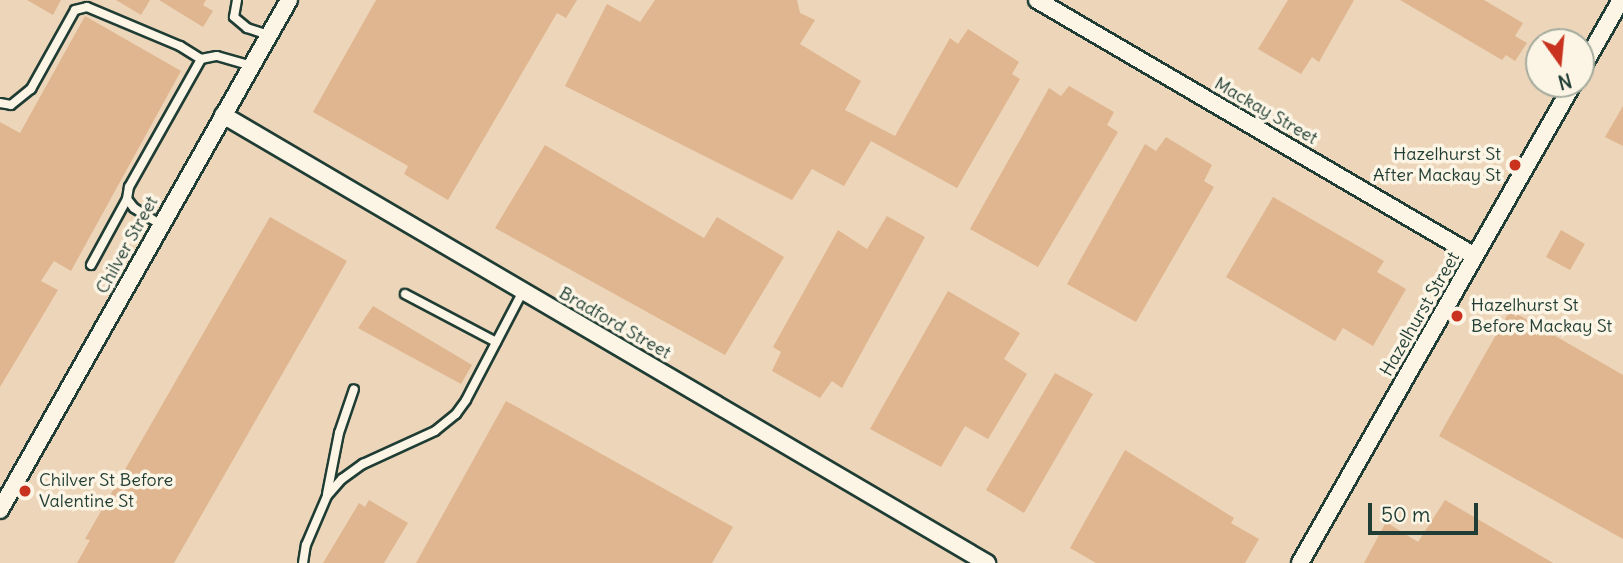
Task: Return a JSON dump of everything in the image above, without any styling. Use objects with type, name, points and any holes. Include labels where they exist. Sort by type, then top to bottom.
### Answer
[{"type":"street","name":"Chilver Street","points":[[0,510],[289,0]]},
{"type":"street","name":"Mackay Street","points":[[1037,0],[1475,256]]},
{"type":"street","points":[[1595,46],[1621,0]]},
{"type":"street","name":"Hazelhurst Street","points":[[1300,563],[1565,98]]},
{"type":"street","name":"Bradford Street","points":[[223,116],[987,563]]},
{"type":"lane","points":[[237,0],[234,17],[247,28],[269,36]]},
{"type":"lane","points":[[0,103],[11,106],[31,89],[66,22],[75,10],[87,7],[180,46],[201,59],[217,56],[251,66]]},
{"type":"lane","points":[[91,265],[127,199],[129,187],[201,59]]},
{"type":"lane","points":[[127,199],[134,208],[161,225]]},
{"type":"lane","points":[[327,496],[342,479],[363,464],[435,431],[456,414],[523,291]]},
{"type":"lane","points":[[405,294],[496,342]]},
{"type":"lane","points":[[303,563],[306,544],[327,496],[339,433],[354,388]]},
{"type":"shaded area","points":[[0,0],[1623,0],[1623,563],[0,563]]},
{"type":"building","points":[[27,0],[61,0],[53,15]]},
{"type":"building","points":[[116,0],[150,0],[141,15]]},
{"type":"building","points":[[159,0],[206,0],[203,5],[213,11],[203,27]]},
{"type":"building","points":[[376,0],[577,0],[566,18],[557,13],[448,200],[404,174],[408,166],[313,112]]},
{"type":"building","points":[[655,0],[797,0],[800,13],[815,20],[800,44],[861,81],[845,110],[895,136],[950,38],[958,44],[968,29],[1019,62],[1012,74],[1020,79],[957,188],[871,141],[844,186],[812,169],[792,200],[565,86],[607,4],[640,22]]},
{"type":"building","points":[[1288,0],[1354,0],[1319,62],[1312,57],[1301,74],[1258,49]]},
{"type":"building","points":[[1400,0],[1484,0],[1523,23],[1515,36],[1525,42],[1525,46],[1515,61],[1506,55],[1502,60]]},
{"type":"building","points":[[85,16],[181,71],[71,271],[54,261],[41,281],[58,290],[0,387],[0,122],[20,133]]},
{"type":"building","points":[[1069,86],[1114,112],[1107,125],[1118,132],[1038,267],[970,229],[1049,88],[1061,96]]},
{"type":"building","points":[[1623,106],[1623,146],[1605,137]]},
{"type":"building","points":[[1166,137],[1212,165],[1204,181],[1214,187],[1136,322],[1067,284],[1145,144],[1156,151]]},
{"type":"building","points":[[545,145],[704,238],[717,217],[784,257],[725,355],[495,228]]},
{"type":"building","points":[[1273,197],[1384,261],[1377,272],[1406,289],[1373,346],[1343,328],[1335,341],[1226,277]]},
{"type":"building","points":[[887,216],[925,237],[842,388],[832,381],[820,398],[772,371],[781,352],[773,347],[838,230],[867,249]]},
{"type":"building","points":[[270,217],[347,261],[174,563],[77,563],[90,540],[85,539]]},
{"type":"building","points":[[1561,230],[1585,244],[1570,270],[1546,257]]},
{"type":"building","points":[[948,291],[1020,333],[1004,359],[1027,374],[988,439],[965,426],[941,467],[870,429]]},
{"type":"building","points":[[373,306],[472,365],[461,384],[358,328]]},
{"type":"building","points":[[1510,310],[1623,375],[1623,539],[1439,436]]},
{"type":"building","points":[[1055,373],[1093,394],[1024,513],[986,490]]},
{"type":"building","points":[[506,401],[733,527],[712,563],[416,563]]},
{"type":"building","points":[[1125,450],[1234,518],[1231,523],[1259,539],[1245,563],[1096,563],[1070,548]]},
{"type":"building","points":[[369,500],[408,523],[384,563],[323,563],[359,503],[365,507]]},
{"type":"building","points":[[1445,500],[1553,563],[1364,563],[1386,522],[1418,542]]},
{"type":"place","name":"Hazelhurst St After Mackay St","points":[[1515,165]]},
{"type":"place","name":"Hazelhurst St Before Mackay St","points":[[1457,316]]},
{"type":"place","name":"Chilver St Before Valentine St","points":[[25,491]]}]
